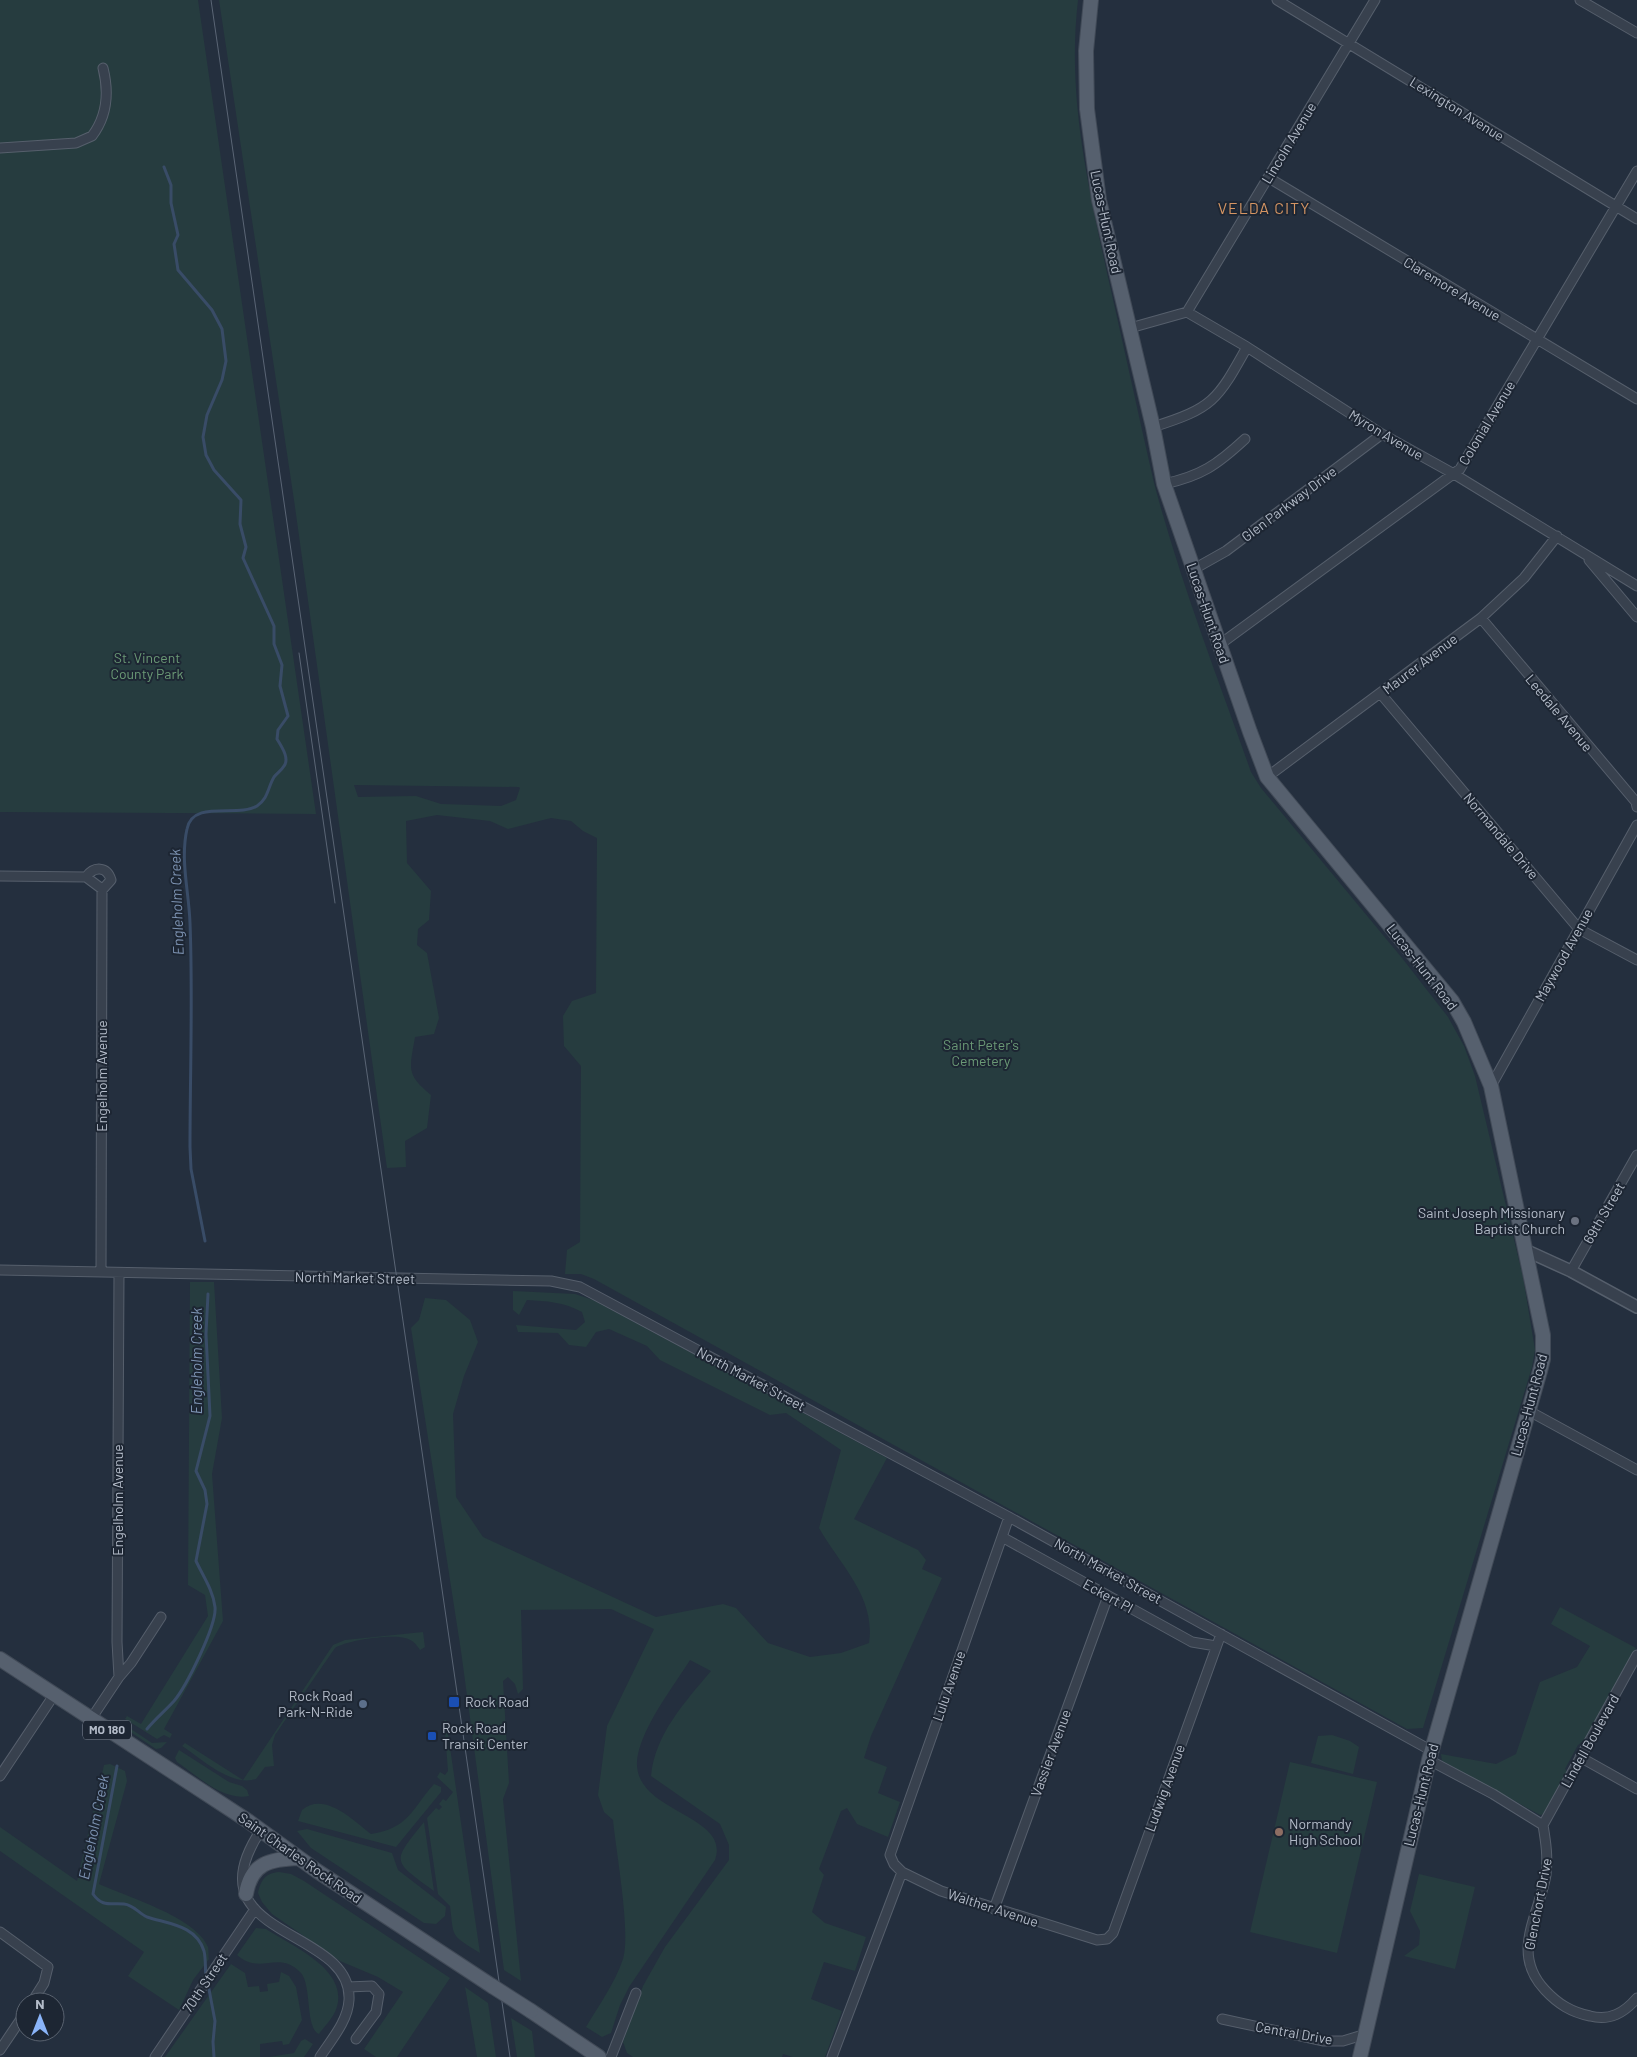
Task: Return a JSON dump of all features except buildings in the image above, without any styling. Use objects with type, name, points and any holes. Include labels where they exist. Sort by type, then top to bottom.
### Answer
[{"type":"main road","name":"Lucas-Hunt Road","points":[[1091,0],[1086,51],[1087,110],[1099,200],[1153,426],[1164,484],[1219,645],[1267,777],[1452,1001],[1464,1022],[1490,1086],[1544,1345],[1542,1365],[1430,1755],[1360,2057]]},
{"type":"main road","name":"Saint Charles Rock Road","points":[[0,1659],[261,1830],[299,1858],[599,2057]]},
{"type":"main road","points":[[246,1894],[251,1876],[262,1866],[279,1860],[299,1858]]},
{"type":"street","name":"Lexington Avenue","points":[[1277,0],[1637,219]]},
{"type":"street","name":"Lincoln Avenue","points":[[1187,312],[1375,0]]},
{"type":"street","points":[[1580,0],[1637,34]]},
{"type":"street","points":[[0,148],[76,143],[92,136],[105,109],[107,95],[103,68]]},
{"type":"street","name":"Colonial Avenue","points":[[1219,645],[1460,469],[1637,171]]},
{"type":"street","name":"Claremore Avenue","points":[[1268,178],[1637,400]]},
{"type":"street","points":[[1130,328],[1187,312]]},
{"type":"street","name":"Myron Avenue","points":[[1187,312],[1247,347],[1382,434],[1454,474],[1637,586]]},
{"type":"street","points":[[1153,426],[1189,415],[1210,404],[1226,385],[1247,347]]},
{"type":"street","name":"Glen Parkway Drive","points":[[1194,569],[1226,551],[1382,434]]},
{"type":"street","points":[[1164,484],[1187,479],[1220,463],[1245,439]]},
{"type":"street","name":"Maurer Avenue","points":[[1267,777],[1481,618],[1524,578],[1557,536]]},
{"type":"street","points":[[1584,554],[1637,617]]},
{"type":"street","name":"Leedale Avenue","points":[[1481,618],[1636,802],[1637,807]]},
{"type":"street","name":"Normandale Drive","points":[[1381,694],[1579,929],[1637,960]]},
{"type":"street","name":"Maywood Avenue","points":[[1490,1086],[1637,825]]},
{"type":"street","name":"Engelholm Avenue","points":[[86,877],[91,870],[104,869],[109,873],[111,880],[99,887],[101,1272]]},
{"type":"street","points":[[0,876],[86,877],[99,887]]},
{"type":"street","name":"69th Street","points":[[1571,1271],[1637,1155]]},
{"type":"street","points":[[1525,1250],[1571,1271],[1637,1307]]},
{"type":"street","name":"North Market Street","points":[[0,1270],[542,1281],[570,1284],[589,1292],[1009,1517],[1221,1634],[1430,1755],[1543,1825]]},
{"type":"street","name":"Engelholm Avenue","points":[[119,1273],[117,1622],[119,1677]]},
{"type":"street","points":[[1529,1411],[1637,1470]]},
{"type":"street","name":"Lulu Avenue","points":[[890,1855],[1009,1517]]},
{"type":"street","name":"Eckert Pl","points":[[1002,1537],[1192,1642],[1216,1646]]},
{"type":"street","name":"Vassier Avenue","points":[[994,1909],[1108,1596]]},
{"type":"street","points":[[91,1719],[161,1617]]},
{"type":"street","name":"Ludwig Avenue","points":[[1107,1939],[1113,1933],[1221,1634]]},
{"type":"street","name":"Lindell Boulevard","points":[[1543,1825],[1637,1655]]},
{"type":"street","points":[[0,1776],[54,1695]]},
{"type":"street","points":[[1580,1757],[1637,1789]]},
{"type":"street","name":"Glenchort Drive","points":[[1543,1825],[1548,1850],[1546,1873],[1542,1894],[1532,1920],[1528,1941],[1528,1958],[1533,1977],[1558,2004],[1600,2018],[1616,2015],[1628,2008],[1637,1998]]},
{"type":"street","points":[[261,1830],[249,1848],[243,1865],[243,1882],[246,1894],[255,1909],[334,1963],[348,1987],[350,2000],[347,2011],[342,2023],[320,2057]]},
{"type":"street","name":"Walther Avenue","points":[[890,1855],[894,1864],[902,1872],[941,1891],[1097,1940],[1107,1939]]},
{"type":"street","points":[[832,2057],[902,1872]]},
{"type":"street","name":"70th Street","points":[[155,2057],[255,1909]]},
{"type":"street","points":[[0,1932],[48,1967],[44,1984],[39,1992]]},
{"type":"street","points":[[348,1987],[372,1986],[379,1994],[376,2012],[356,2039]]},
{"type":"street","points":[[611,2057],[636,1993]]},
{"type":"street","name":"Central Drive","points":[[1222,2019],[1324,2041],[1343,2041],[1366,2034]]},
{"type":"street","points":[[0,2050],[15,2028]]},
{"type":"green space","name":"St. Vincent County Park","points":[[0,0],[198,0],[316,814],[0,812]]},
{"type":"green space","name":"Saint Peter's Cemetery","points":[[219,0],[1078,0],[1075,35],[1077,104],[1092,204],[1154,483],[1175,556],[1200,628],[1251,772],[1261,788],[1402,958],[1448,1017],[1464,1046],[1475,1076],[1523,1277],[1535,1350],[1532,1367],[1423,1728],[1407,1729],[594,1279],[581,1274],[565,1274],[567,1250],[580,1242],[581,1066],[564,1046],[563,1016],[572,1001],[596,993],[597,838],[583,831],[571,821],[551,818],[508,829],[490,821],[437,815],[406,821],[407,863],[431,891],[429,920],[418,929],[417,945],[427,953],[439,1018],[434,1034],[415,1037],[411,1063],[413,1076],[431,1095],[427,1128],[405,1141],[406,1167],[387,1168],[294,500]],"holes":[[[354,785],[519,787],[516,800],[501,806],[441,804],[416,796],[358,797]]]},
{"type":"green space","points":[[190,1282],[214,1282],[222,1418],[212,1474],[223,1621],[164,1729],[172,1734],[170,1738],[164,1735],[157,1739],[125,1719],[127,1716],[141,1724],[208,1616],[205,1595],[188,1585]]},
{"type":"green space","points":[[513,1291],[575,1294],[593,1300],[887,1458],[854,1519],[918,1550],[926,1560],[922,1569],[942,1578],[871,1736],[864,1758],[887,1767],[878,1793],[900,1802],[888,1837],[857,1824],[847,1808],[841,1811],[819,1869],[824,1875],[812,1912],[825,1923],[866,1937],[855,1971],[824,1962],[811,1999],[842,2011],[825,2057],[793,2057],[783,2054],[782,2057],[633,2057],[627,2053],[623,2042],[643,1986],[665,1947],[729,1860],[729,1845],[720,1824],[651,1776],[658,1746],[665,1732],[711,1671],[690,1660],[647,1730],[638,1754],[638,1774],[647,1789],[661,1801],[708,1831],[716,1844],[715,1860],[629,1987],[620,2005],[611,2033],[602,2037],[586,2027],[616,1977],[623,1959],[625,1947],[624,1912],[613,1820],[604,1812],[598,1795],[607,1726],[654,1629],[611,1609],[521,1610],[523,1689],[518,1694],[515,1684],[508,1677],[503,1681],[509,1783],[503,1799],[521,1981],[504,1970],[461,1651],[411,1328],[419,1320],[425,1298],[446,1300],[470,1320],[478,1342],[464,1376],[453,1414],[456,1497],[483,1537],[656,1617],[723,1604],[736,1608],[768,1643],[810,1657],[841,1653],[869,1643],[870,1626],[862,1596],[819,1528],[841,1450],[786,1413],[770,1415],[660,1360],[647,1346],[609,1329],[596,1332],[586,1347],[569,1345],[558,1333],[518,1332],[516,1325],[576,1330],[585,1322],[582,1312],[562,1304],[548,1302],[527,1300],[519,1315],[513,1310]]},
{"type":"green space","points":[[1560,1607],[1636,1648],[1588,1738],[1578,1745],[1565,1769],[1568,1772],[1545,1814],[1540,1815],[1442,1761],[1441,1754],[1496,1764],[1516,1754],[1540,1682],[1577,1667],[1590,1646],[1551,1624]]},
{"type":"green space","points":[[423,1632],[425,1647],[420,1650],[410,1640],[398,1637],[359,1640],[335,1648],[275,1735],[272,1745],[274,1766],[265,1767],[256,1779],[243,1780],[333,1645],[345,1640]]},
{"type":"green space","points":[[444,1720],[446,1720],[480,1953],[455,1935],[450,1906],[438,1894],[427,1818],[436,1808],[439,1810],[442,1807],[439,1804],[443,1799],[446,1801],[453,1792],[437,1777],[440,1772],[445,1775],[448,1771]]},
{"type":"green space","points":[[122,1723],[152,1743],[167,1742],[161,1748],[156,1749],[123,1727]]},
{"type":"green space","points":[[1332,1735],[1350,1741],[1359,1747],[1353,1774],[1311,1763],[1318,1736]]},
{"type":"green space","points":[[185,1743],[243,1780],[227,1776],[182,1746]]},
{"type":"green space","points":[[179,1750],[229,1782],[242,1786],[247,1790],[249,1796],[229,1795],[211,1786],[177,1762],[175,1758]]},
{"type":"green space","points":[[1290,1762],[1377,1782],[1337,1953],[1250,1932]]},
{"type":"green space","points":[[110,1764],[125,1771],[127,1781],[99,1884],[176,1917],[201,1936],[208,1947],[209,1959],[193,1980],[179,2010],[128,1976],[144,1952],[0,1851],[0,1827],[77,1881],[104,1765]]},
{"type":"green space","points":[[434,1784],[441,1787],[441,1792],[396,1847],[298,1821],[302,1810],[311,1805],[320,1804],[329,1806],[347,1815],[371,1834],[384,1831],[394,1827],[408,1817]]},
{"type":"green space","points":[[424,1822],[434,1891],[410,1873],[401,1860],[406,1846]]},
{"type":"green space","points":[[307,1829],[392,1853],[398,1870],[446,1907],[445,1916],[436,1924],[424,1923],[311,1848],[297,1831]]},
{"type":"green space","points":[[279,1872],[291,1874],[304,1881],[450,1978],[397,2057],[376,2057],[364,2049],[403,1992],[378,1977],[340,1961],[272,1914],[262,1902],[258,1893],[264,1878]]},
{"type":"green space","points":[[1419,1874],[1475,1887],[1455,1969],[1404,1956],[1419,1945],[1420,1931],[1410,1911]]},
{"type":"green space","points":[[256,1928],[266,1929],[304,1952],[328,1972],[336,1984],[338,1997],[335,2012],[319,2034],[312,2024],[306,1987],[301,1973],[293,1966],[285,1963],[254,1963],[246,1961],[237,1955]]},
{"type":"green space","points":[[231,1964],[245,1973],[248,1987],[259,1986],[260,1992],[268,1991],[267,1984],[279,1982],[281,1972],[289,1976],[296,1987],[302,2020],[289,2044],[283,2045],[282,2041],[260,2044],[260,2057],[165,2057]]},
{"type":"green space","points":[[465,1987],[488,2003],[496,2057],[477,2057]]},
{"type":"green space","points":[[511,2018],[532,2031],[535,2057],[517,2057]]},
{"type":"green space","points":[[305,2039],[313,2044],[304,2057],[269,2057],[294,2053],[301,2041]]},
{"type":"waterway","name":"Engleholm Creek","points":[[164,167],[171,185],[171,203],[178,235],[174,244],[178,270],[212,310],[222,329],[226,361],[222,380],[207,415],[203,437],[206,455],[214,470],[241,500],[240,524],[246,547],[243,558],[274,626],[274,644],[282,665],[280,686],[288,716],[278,730],[277,739],[284,752],[286,763],[274,777],[261,803],[249,809],[198,814],[191,820],[185,841],[184,852],[191,951],[191,1169],[205,1241]]},
{"type":"waterway","name":"Engleholm Creek","points":[[147,1729],[174,1701],[186,1683],[206,1641],[214,1616],[215,1607],[212,1595],[196,1561],[207,1504],[205,1490],[196,1471],[210,1416],[206,1334],[208,1294]]},
{"type":"waterway","name":"Engleholm Creek","points":[[117,1766],[93,1894],[103,1903],[124,1904],[133,1907],[147,1917],[180,1927],[195,1936],[204,1951],[206,1978]]},
{"type":"waterway","name":"Engleholm Creek","points":[[208,1984],[215,2021],[214,2057]]},
{"type":"tram line","points":[[211,0],[510,2057]]},
{"type":"tram line","points":[[299,653],[335,903]]},
{"type":"place","name":"Saint Joseph Missionary Baptist Church","points":[[1575,1221]]},
{"type":"place","name":"Rock Road","points":[[454,1702]]},
{"type":"place","name":"Rock Road Park-N-Ride","points":[[363,1704]]},
{"type":"place","name":"Rock Road Transit Center","points":[[432,1736]]},
{"type":"place","name":"Normandy High School","points":[[1279,1832]]},
{"type":"district","name":"VELDA CITY","points":[[1264,208]]}]
